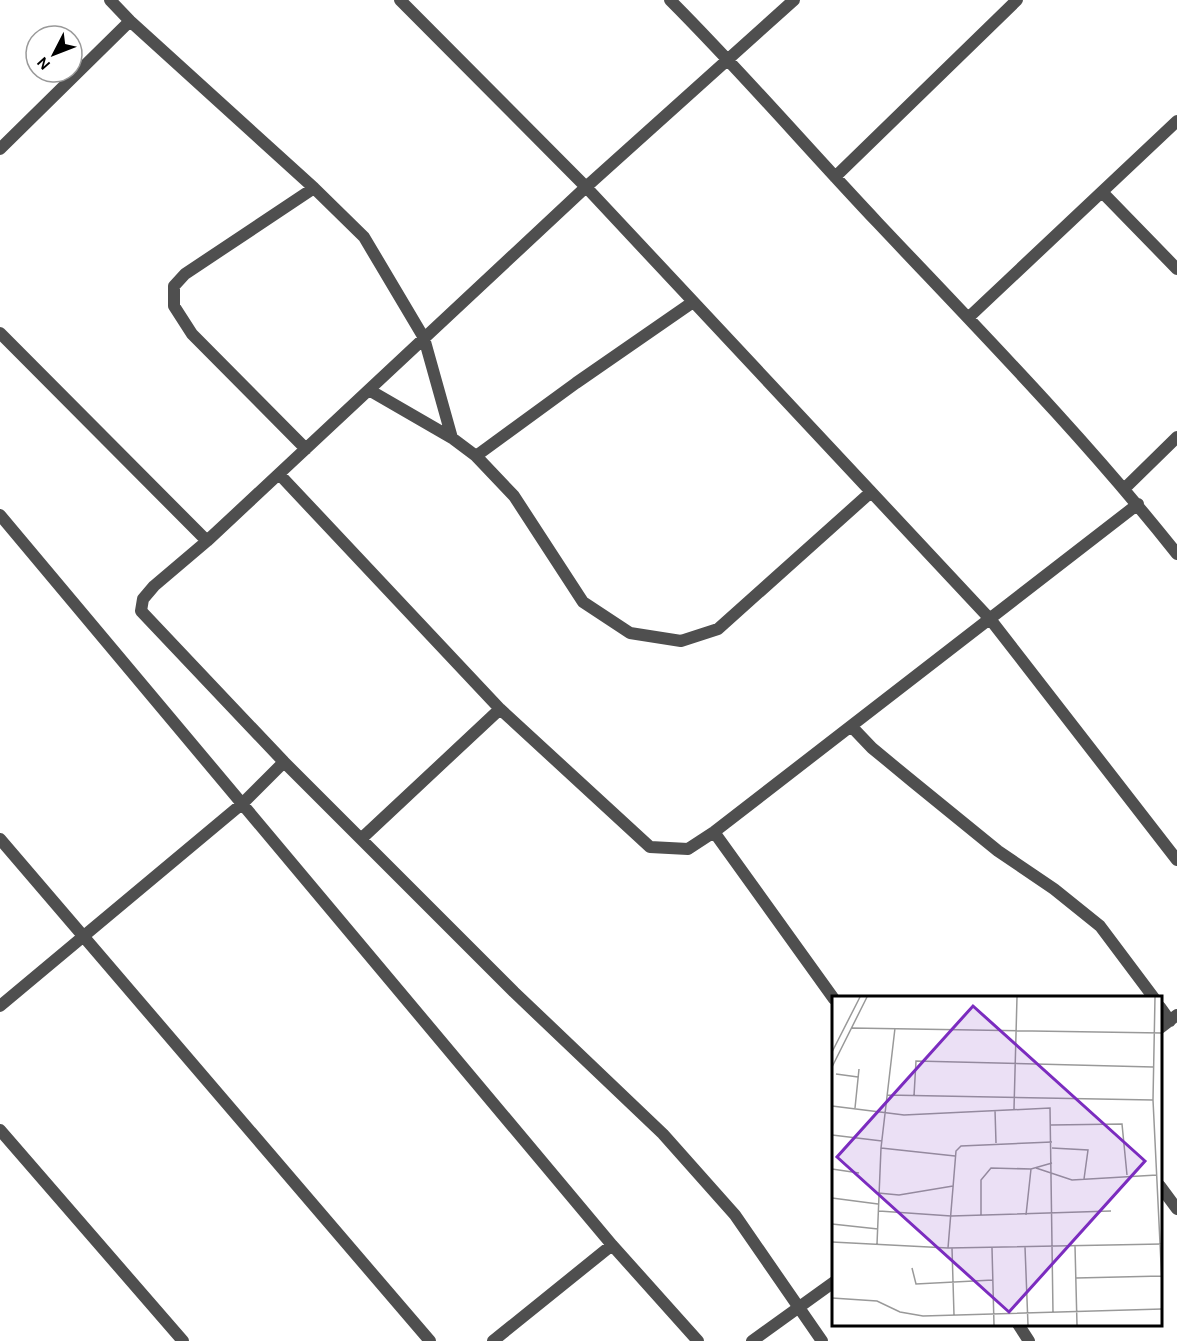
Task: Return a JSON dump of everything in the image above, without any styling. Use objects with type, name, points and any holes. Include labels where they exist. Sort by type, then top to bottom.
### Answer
[{"type":"street","points":[[110,0],[364,237],[424,338],[452,438]]},
{"type":"street","points":[[400,0],[586,187],[990,619],[1177,860]]},
{"type":"street","points":[[670,0],[729,59],[835,177],[968,318],[1138,504],[1177,554]]},
{"type":"street","points":[[794,0],[586,187],[207,541],[154,586],[143,599],[141,611],[284,762],[514,992],[663,1134],[735,1215],[822,1341]]},
{"type":"street","points":[[835,177],[1017,0]]},
{"type":"street","points":[[0,149],[130,21]]},
{"type":"street","points":[[968,318],[1177,120]]},
{"type":"street","points":[[306,448],[192,334],[174,306],[174,286],[186,274],[314,188]]},
{"type":"street","points":[[1102,192],[1177,269]]},
{"type":"street","points":[[476,456],[693,302]]},
{"type":"street","points":[[0,333],[207,541]]},
{"type":"street","points":[[369,390],[452,438],[476,456],[514,496],[583,602],[630,633],[681,641],[718,629],[871,492]]},
{"type":"street","points":[[1124,489],[1177,437]]},
{"type":"street","points":[[279,474],[500,709],[650,847],[688,849],[714,832],[1138,504]]},
{"type":"street","points":[[0,515],[612,1245],[698,1341]]},
{"type":"street","points":[[361,839],[500,709]]},
{"type":"street","points":[[851,726],[872,748],[998,851],[1100,926],[1152,996]]},
{"type":"street","points":[[0,1006],[82,935],[243,803],[284,762]]},
{"type":"street","points":[[714,832],[832,996]]},
{"type":"street","points":[[0,839],[430,1341]]},
{"type":"street","points":[[0,1130],[183,1341]]},
{"type":"street","points":[[1162,1187],[1177,1209]]},
{"type":"street","points":[[493,1341],[612,1245]]},
{"type":"street","points":[[752,1341],[832,1283]]},
{"type":"street","points":[[1019,1326],[1029,1341]]}]
